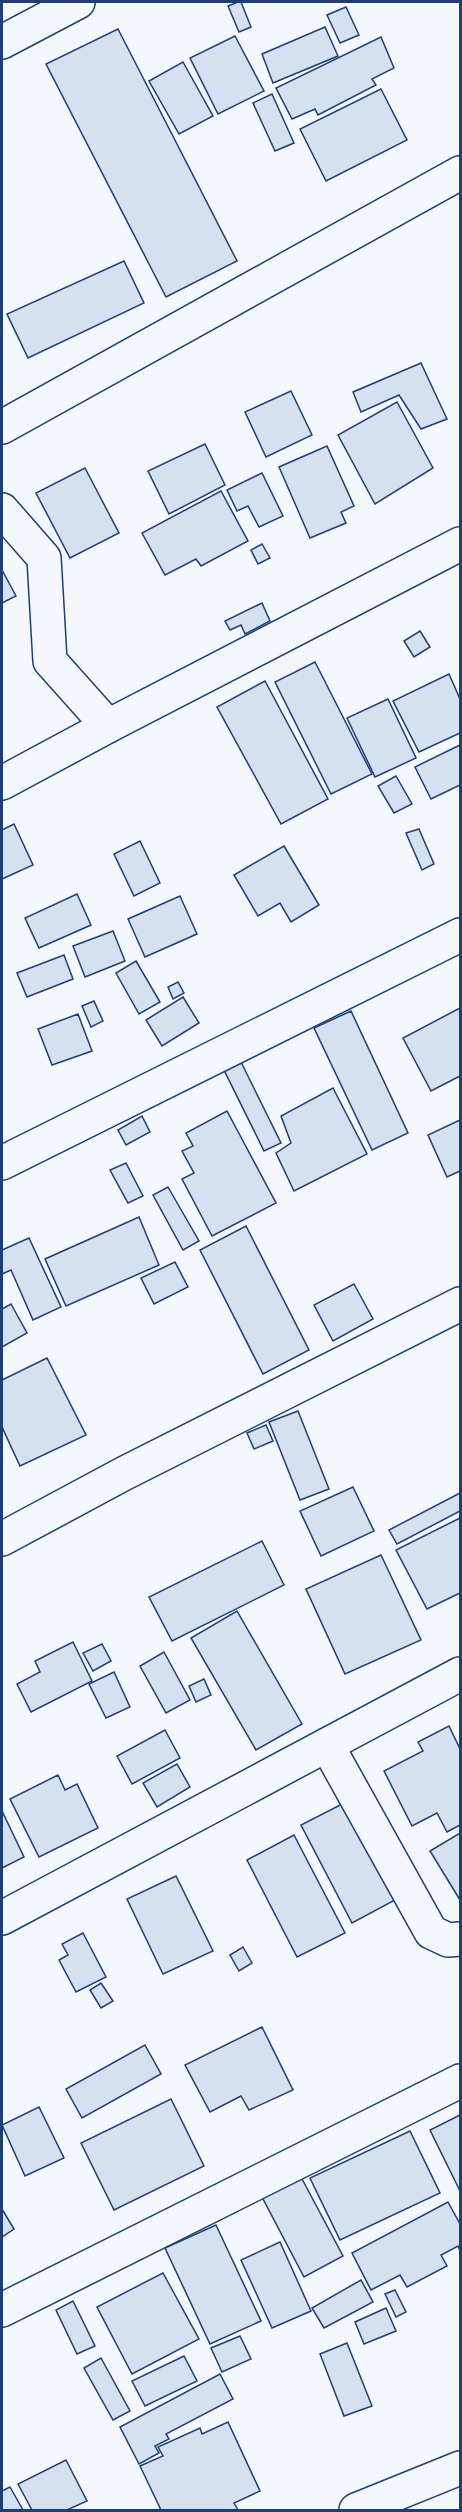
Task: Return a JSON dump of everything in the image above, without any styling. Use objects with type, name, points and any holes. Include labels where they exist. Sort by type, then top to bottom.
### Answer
[{"type":"street","points":[[2,42],[78,2]]},
{"type":"street","points":[[2,427],[460,173]]},
{"type":"street","points":[[2,510],[44,558],[50,661],[108,726]]},
{"type":"street","points":[[2,783],[460,544]]},
{"type":"street","points":[[2,1163],[460,934]]},
{"type":"street","points":[[2,1539],[133,1469],[460,1304]]},
{"type":"street","points":[[2,1918],[460,1674]]},
{"type":"street","points":[[327,1745],[431,1932],[448,1941],[460,1939]]},
{"type":"street","points":[[2,2310],[460,2081]]},
{"type":"street","points":[[356,2511],[460,2468]]},
{"type":"building","points":[[241,2],[251,27],[239,32],[228,6]]},
{"type":"building","points":[[346,7],[359,35],[340,43],[327,15]]},
{"type":"building","points":[[325,27],[338,56],[273,83],[262,54]]},
{"type":"building","points":[[118,29],[237,261],[166,297],[46,64]]},
{"type":"building","points":[[235,36],[264,91],[218,114],[190,58]]},
{"type":"building","points":[[381,37],[394,68],[372,79],[376,85],[318,115],[315,109],[292,119],[276,88]]},
{"type":"building","points":[[183,62],[213,116],[179,134],[149,81]]},
{"type":"building","points":[[381,89],[407,140],[326,181],[300,129]]},
{"type":"building","points":[[272,94],[294,143],[275,151],[253,103]]},
{"type":"building","points":[[124,261],[144,303],[28,358],[7,314]]},
{"type":"building","points":[[421,363],[447,419],[421,429],[399,395],[361,412],[353,392]]},
{"type":"building","points":[[291,391],[312,435],[266,457],[245,412]]},
{"type":"building","points":[[397,402],[433,468],[375,504],[338,435]]},
{"type":"building","points":[[205,444],[225,485],[169,514],[148,471]]},
{"type":"building","points":[[327,446],[354,506],[341,512],[346,523],[310,538],[279,467]]},
{"type":"building","points":[[85,468],[119,533],[70,558],[36,493]]},
{"type":"building","points":[[262,473],[283,516],[259,527],[248,506],[237,511],[227,490]]},
{"type":"building","points":[[221,491],[248,541],[201,566],[196,559],[165,575],[142,533]]},
{"type":"building","points":[[262,544],[270,558],[258,564],[251,550]]},
{"type":"building","points":[[2,570],[16,596],[2,603]]},
{"type":"building","points":[[262,603],[270,621],[245,634],[241,625],[230,630],[225,621]]},
{"type":"building","points":[[420,631],[430,647],[414,657],[404,641]]},
{"type":"building","points":[[315,662],[372,774],[331,794],[275,682]]},
{"type":"building","points":[[449,674],[460,699],[460,733],[419,752],[393,701]]},
{"type":"building","points":[[265,681],[328,799],[281,824],[217,707]]},
{"type":"building","points":[[388,699],[416,758],[375,777],[347,718]]},
{"type":"building","points":[[460,745],[460,785],[431,799],[415,767]]},
{"type":"building","points":[[396,776],[412,804],[394,813],[378,786]]},
{"type":"building","points":[[14,824],[33,865],[2,879],[2,830]]},
{"type":"building","points":[[419,829],[434,864],[422,870],[406,833]]},
{"type":"building","points":[[140,841],[160,883],[134,896],[114,854]]},
{"type":"building","points":[[284,846],[319,905],[291,922],[280,903],[258,916],[234,875]]},
{"type":"building","points":[[77,894],[91,925],[39,948],[25,918]]},
{"type":"building","points":[[180,896],[197,934],[145,957],[128,919]]},
{"type":"building","points":[[113,931],[125,961],[85,977],[73,946]]},
{"type":"building","points":[[64,955],[73,979],[27,997],[17,973]]},
{"type":"building","points":[[136,961],[160,1002],[139,1014],[116,973]]},
{"type":"building","points":[[178,982],[184,993],[173,999],[168,987]]},
{"type":"building","points":[[183,997],[199,1023],[162,1046],[146,1020]]},
{"type":"building","points":[[94,1001],[103,1021],[91,1027],[82,1006]]},
{"type":"building","points":[[460,1008],[460,1076],[431,1091],[403,1038]]},
{"type":"building","points":[[351,1011],[408,1133],[372,1150],[314,1028]]},
{"type":"building","points":[[78,1014],[92,1051],[52,1065],[38,1029]]},
{"type":"building","points":[[241,1062],[281,1143],[264,1151],[224,1070]]},
{"type":"building","points":[[333,1088],[367,1154],[294,1191],[276,1153],[291,1143],[281,1116]]},
{"type":"building","points":[[227,1111],[276,1203],[212,1236],[182,1179],[194,1173],[182,1151],[193,1146],[186,1133]]},
{"type":"building","points":[[142,1116],[150,1132],[126,1145],[118,1130]]},
{"type":"building","points":[[460,1120],[460,1171],[447,1177],[428,1135]]},
{"type":"building","points":[[126,1163],[143,1196],[128,1203],[110,1170]]},
{"type":"building","points":[[168,1187],[199,1241],[183,1250],[153,1195]]},
{"type":"building","points":[[139,1217],[159,1265],[66,1306],[45,1259]]},
{"type":"building","points":[[246,1226],[309,1350],[263,1374],[200,1250]]},
{"type":"building","points":[[29,1238],[61,1307],[33,1320],[11,1270],[2,1274],[2,1250]]},
{"type":"building","points":[[175,1262],[188,1287],[154,1304],[141,1278]]},
{"type":"building","points":[[354,1284],[373,1319],[333,1341],[314,1305]]},
{"type":"building","points":[[11,1304],[27,1333],[2,1347],[2,1309]]},
{"type":"building","points":[[47,1358],[86,1435],[20,1466],[2,1427],[2,1380]]},
{"type":"building","points":[[298,1411],[329,1489],[300,1500],[269,1422]]},
{"type":"building","points":[[266,1425],[273,1441],[254,1449],[247,1433]]},
{"type":"building","points":[[353,1487],[374,1531],[321,1556],[300,1511]]},
{"type":"building","points":[[460,1493],[460,1511],[397,1544],[389,1530]]},
{"type":"building","points":[[460,1518],[460,1593],[427,1609],[396,1550]]},
{"type":"building","points":[[262,1541],[284,1585],[172,1641],[149,1597]]},
{"type":"building","points":[[381,1555],[421,1640],[345,1674],[306,1589]]},
{"type":"building","points":[[237,1611],[302,1724],[256,1750],[191,1638]]},
{"type":"building","points":[[73,1642],[92,1681],[31,1712],[17,1684],[40,1672],[35,1661]]},
{"type":"building","points":[[102,1644],[111,1661],[93,1671],[83,1653]]},
{"type":"building","points":[[164,1652],[190,1700],[166,1713],[140,1666]]},
{"type":"building","points":[[114,1672],[130,1707],[106,1718],[89,1684]]},
{"type":"building","points":[[204,1679],[211,1695],[196,1702],[189,1686]]},
{"type":"building","points":[[449,1726],[460,1749],[460,1825],[447,1832],[437,1813],[412,1826],[384,1771],[423,1751],[418,1742]]},
{"type":"building","points":[[165,1730],[180,1758],[132,1784],[117,1756]]},
{"type":"building","points":[[177,1764],[190,1787],[157,1807],[143,1783]]},
{"type":"building","points":[[58,1775],[65,1790],[77,1784],[98,1828],[39,1857],[10,1799]]},
{"type":"building","points":[[344,1803],[395,1900],[352,1923],[301,1825]]},
{"type":"building","points":[[2,1811],[24,1857],[2,1868]]},
{"type":"building","points":[[460,1833],[460,1900],[430,1851]]},
{"type":"building","points":[[294,1835],[345,1933],[297,1957],[247,1860]]},
{"type":"building","points":[[176,1876],[213,1951],[163,1974],[127,1899]]},
{"type":"building","points":[[83,1933],[106,1977],[76,1992],[59,1960],[68,1955],[62,1944]]},
{"type":"building","points":[[243,1947],[252,1963],[239,1971],[230,1955]]},
{"type":"building","points":[[101,1983],[113,2001],[101,2008],[90,1990]]},
{"type":"building","points":[[262,2027],[293,2090],[249,2110],[241,2096],[210,2112],[185,2065]]},
{"type":"building","points":[[145,2045],[161,2074],[82,2118],[66,2089]]},
{"type":"building","points":[[171,2099],[204,2166],[114,2210],[81,2143]]},
{"type":"building","points":[[39,2107],[64,2158],[25,2176],[2,2125]]},
{"type":"building","points":[[460,2115],[460,2191],[430,2130]]},
{"type":"building","points":[[410,2131],[440,2193],[340,2240],[310,2178]]},
{"type":"building","points":[[301,2177],[343,2256],[304,2277],[262,2197]]},
{"type":"building","points":[[448,2202],[460,2224],[460,2251],[458,2246],[441,2255],[447,2266],[407,2287],[400,2275],[371,2290],[352,2253]]},
{"type":"building","points":[[2,2209],[14,2229],[2,2237]]},
{"type":"building","points":[[216,2225],[261,2321],[210,2344],[165,2248]]},
{"type":"building","points":[[280,2242],[311,2311],[272,2328],[241,2260]]},
{"type":"building","points":[[163,2273],[199,2339],[132,2374],[97,2307]]},
{"type":"building","points":[[361,2280],[373,2302],[324,2328],[312,2308]]},
{"type":"building","points":[[395,2290],[406,2312],[396,2317],[385,2294]]},
{"type":"building","points":[[73,2301],[95,2346],[77,2354],[56,2310]]},
{"type":"building","points":[[386,2308],[396,2331],[364,2344],[355,2322]]},
{"type":"building","points":[[240,2336],[251,2359],[222,2372],[211,2348]]},
{"type":"building","points":[[347,2343],[372,2406],[344,2416],[320,2354]]},
{"type":"building","points":[[184,2356],[197,2381],[145,2406],[132,2381]]},
{"type":"building","points":[[101,2358],[130,2411],[113,2420],[84,2368]]},
{"type":"building","points":[[220,2374],[233,2399],[166,2434],[169,2439],[155,2446],[159,2453],[139,2464],[120,2427]]},
{"type":"building","points":[[228,2422],[260,2491],[234,2503],[238,2510],[161,2510],[140,2466],[163,2456],[158,2447],[200,2428],[202,2434]]},
{"type":"building","points":[[66,2460],[87,2501],[67,2510],[32,2510],[18,2484]]},
{"type":"building","points":[[10,2487],[23,2510],[2,2510],[2,2491]]}]
